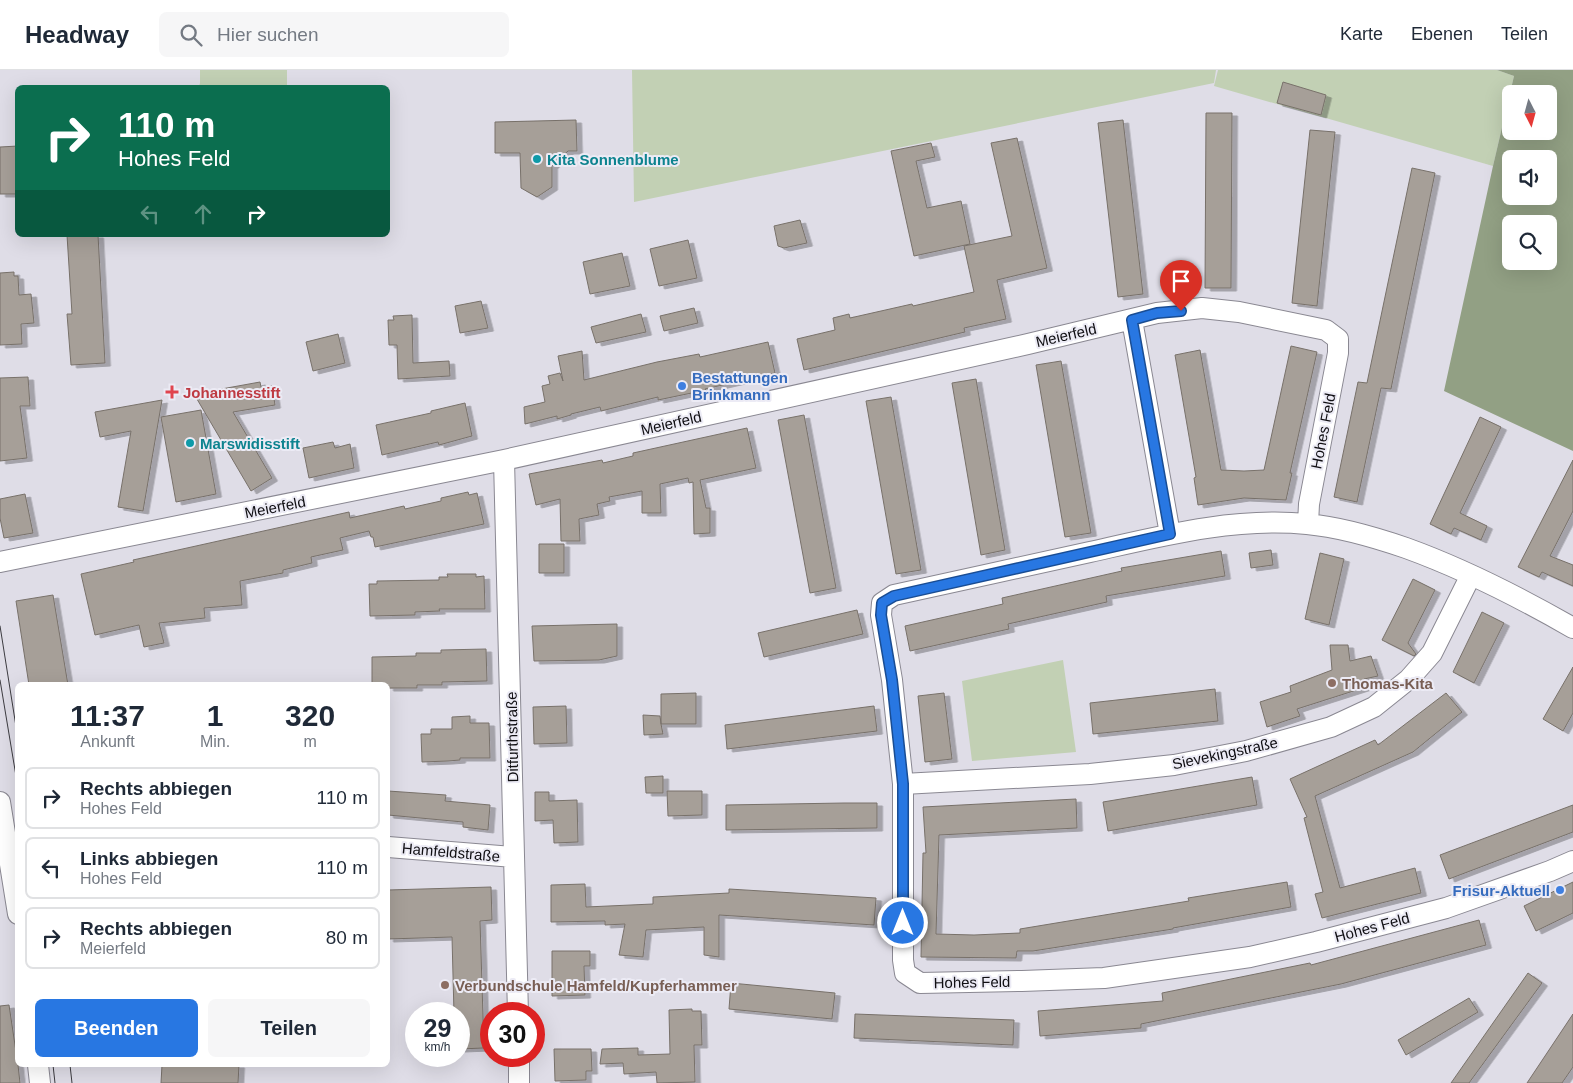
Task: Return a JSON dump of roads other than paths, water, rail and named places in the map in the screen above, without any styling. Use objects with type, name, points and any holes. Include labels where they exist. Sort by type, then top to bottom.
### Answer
[{"type":"street","name":"Meierfeld","points":[[0,562],[504,460],[1157,313],[1202,308],[1239,312],[1326,330],[1338,339]]},
{"type":"street","points":[[1132,320],[1170,534]]},
{"type":"street","name":"Hohes Feld","points":[[1308,524],[1309,504],[1338,352],[1338,339]]},
{"type":"street","name":"Ditfurthstraße","points":[[504,460],[518,1002]]},
{"type":"street","name":"Hohes Feld","points":[[1573,628],[1540,608],[1446,563],[1383,540],[1346,530],[1308,524],[1269,522],[1231,524],[1170,534],[894,596],[882,603],[881,615],[892,680],[903,784],[903,960],[906,973],[920,983],[1104,978],[1250,957],[1446,908],[1573,861]]},
{"type":"street","name":"Sievekingstraße","points":[[903,784],[1090,774],[1174,765],[1246,751],[1331,727],[1374,707],[1409,679],[1432,653],[1471,575]]},
{"type":"street","points":[[0,802],[3,835],[14,863],[15,876]]},
{"type":"street","name":"Hamfeldstraße","points":[[390,847],[514,857]]},
{"type":"street","points":[[38,1067],[40,1083]]},
{"type":"street","points":[[519,1067],[520,1083]]},
{"type":"tram line","points":[[0,626],[15,720]]},
{"type":"tram line","points":[[0,680],[15,770]]},
{"type":"tram line","points":[[53,1067],[55,1083]]},
{"type":"tram line","points":[[70,1067],[72,1083]]},
{"type":"place","name":"Kita Sonnenblume","points":[[537,159]]},
{"type":"place","name":"Bestattungen Brinkmann","points":[[682,386]]},
{"type":"place","name":"Johannesstift","points":[[172,392]]},
{"type":"place","name":"Marswidisstift","points":[[190,443]]},
{"type":"place","name":"Thomas-Kita","points":[[1332,683]]},
{"type":"place","name":"Frisur-Aktuell","points":[[1560,890]]},
{"type":"place","name":"Verbundschule Hamfeld/Kupferhammer","points":[[445,985]]}]
